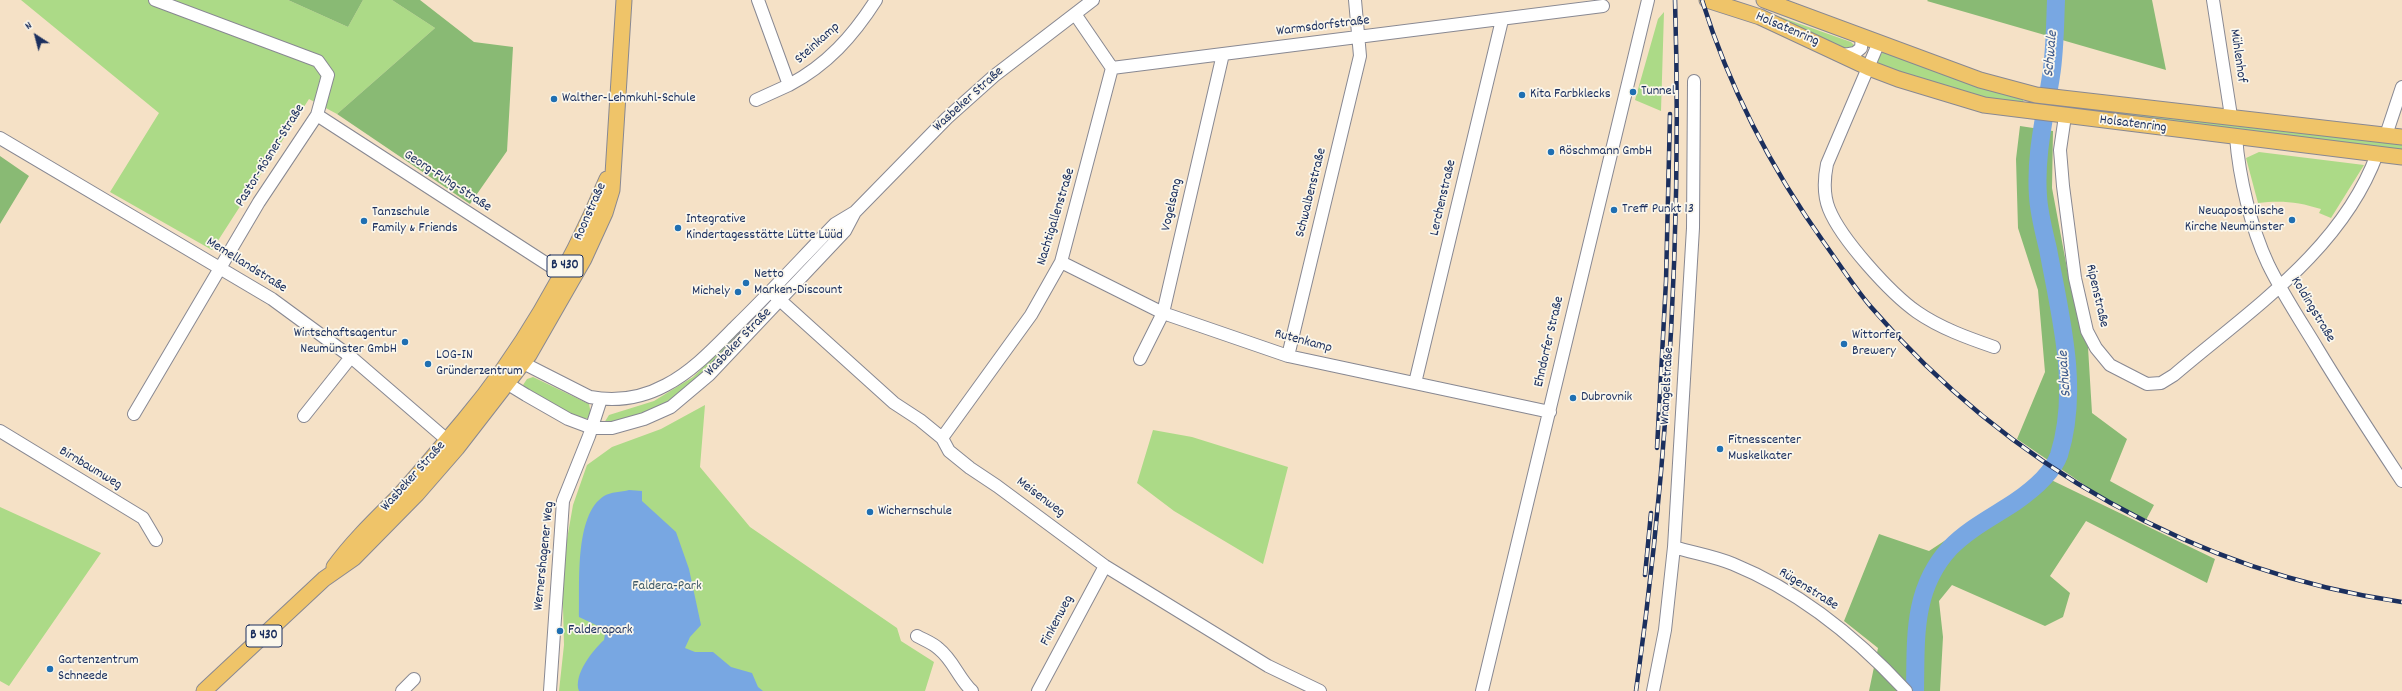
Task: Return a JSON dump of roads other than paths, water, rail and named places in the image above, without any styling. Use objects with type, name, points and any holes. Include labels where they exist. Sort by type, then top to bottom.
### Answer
[{"type":"main road","name":"Roonstraße","points":[[506,373],[523,363],[584,259],[605,213],[612,190],[612,165],[624,0]]},
{"type":"main road","name":"Holsatenring","points":[[1707,0],[1760,17],[1869,68],[1898,79],[1984,105],[2402,157]]},
{"type":"main road","name":"Holsatenring","points":[[1764,0],[1980,80],[2036,95],[2231,116],[2402,137]]},
{"type":"main road","name":"Roonstraße","points":[[506,373],[579,241],[612,165]]},
{"type":"main road","name":"Wasbeker Straße","points":[[204,691],[324,579],[354,558],[417,494],[452,444],[506,373]]},
{"type":"street","name":"Pastor-Rösner-Straße","points":[[134,414],[259,202],[317,115],[328,75],[318,61],[155,0]]},
{"type":"street","name":"Steinkamp","points":[[758,0],[789,85]]},
{"type":"street","name":"Steinkamp","points":[[756,100],[789,85],[812,72],[850,38],[876,0]]},
{"type":"street","name":"Wasbeker Straße","points":[[855,212],[845,231],[780,300],[709,375],[671,407],[644,419],[612,428],[592,428],[568,419],[506,373],[523,363],[590,397],[600,399],[624,399],[642,395],[667,385],[697,364],[771,292],[835,224],[855,212],[921,143],[982,85],[1093,0]]},
{"type":"street","name":"Schwalbenstraße","points":[[1288,356],[1360,56],[1360,37],[1355,0]]},
{"type":"street","name":"Ehndorfer Straße","points":[[1482,691],[1648,0]]},
{"type":"street","name":"Mühlenhof","points":[[2213,0],[2231,116]]},
{"type":"street","name":"Warmsdorfstraße","points":[[1112,68],[1502,20],[1603,6]]},
{"type":"street","points":[[1075,14],[1112,68]]},
{"type":"street","name":"Lerchenstraße","points":[[1415,383],[1502,20]]},
{"type":"street","points":[[1844,55],[1855,53],[1860,48],[1862,36]]},
{"type":"street","points":[[1879,42],[1827,164],[1825,193],[1835,222],[1864,260],[1907,304],[1931,321],[1994,347]]},
{"type":"street","name":"Vogelsang","points":[[1140,359],[1163,313],[1223,54]]},
{"type":"street","name":"Nachtigallenstraße","points":[[942,438],[1031,315],[1061,262],[1112,68]]},
{"type":"street","name":"Wrangelstraße","points":[[1653,691],[1665,630],[1674,547],[1693,228],[1694,81]]},
{"type":"street","points":[[2386,135],[2402,87]]},
{"type":"street","name":"Georg-Fuhg-Straße","points":[[317,115],[561,273]]},
{"type":"street","name":"Ripenstraße","points":[[2060,115],[2060,150],[2063,186],[2075,278],[2087,331],[2096,348],[2110,365],[2147,384],[2161,383],[2174,375],[2280,287],[2310,258],[2330,233],[2366,180],[2377,154]]},
{"type":"street","name":"Koldingstraße","points":[[2236,137],[2238,160],[2251,212],[2267,262],[2280,287],[2351,404],[2402,481]]},
{"type":"street","name":"Memellandstraße","points":[[0,138],[220,266],[272,299],[351,357],[452,444]]},
{"type":"street","name":"Rutenkamp","points":[[1061,262],[1163,313],[1288,356],[1550,412]]},
{"type":"street","name":"Meisenweg","points":[[771,292],[894,403],[920,420],[942,438],[949,451],[970,468],[997,486],[1105,566],[1268,666],[1320,691]]},
{"type":"street","points":[[304,416],[351,357]]},
{"type":"street","points":[[592,428],[600,399]]},
{"type":"street","name":"Wernershagener Weg","points":[[550,691],[563,501],[592,428]]},
{"type":"street","name":"Birnbaumweg","points":[[0,431],[143,518],[156,540]]},
{"type":"street","name":"Rügenstraße","points":[[1674,547],[1732,564],[1779,588],[1831,621],[1878,660],[1904,689]]},
{"type":"street","name":"Finkenweg","points":[[1038,691],[1105,566]]},
{"type":"street","points":[[917,636],[940,649],[962,681],[972,691]]},
{"type":"street","points":[[402,691],[414,679]]},
{"type":"water","points":[[629,490],[642,491],[642,501],[676,532],[689,569],[701,625],[690,637],[685,648],[695,652],[713,652],[731,667],[752,673],[758,687],[763,691],[579,691],[578,685],[581,670],[590,656],[604,640],[605,634],[598,626],[579,617],[579,570],[583,534],[594,505],[604,496]]},
{"type":"waterway","name":"Schwale","points":[[1915,691],[1916,634],[1922,598],[1929,580],[1938,564],[1957,541],[1981,523],[2028,493],[2040,482],[2056,462],[2065,430],[2068,404],[2066,352],[2058,300],[2039,209],[2037,181],[2039,151],[2051,76],[2055,38],[2056,0]]},
{"type":"railway","points":[[1636,691],[1657,519],[1670,347],[1676,173],[1677,87],[1675,0]]},
{"type":"railway","points":[[1702,0],[1725,64],[1739,96],[1770,157],[1806,216],[1853,284],[1871,307],[1924,364],[1982,416],[2044,462],[2110,502],[2179,537],[2251,565],[2325,587],[2402,602]]},
{"type":"railway","points":[[1657,448],[1666,281],[1670,114]]},
{"type":"railway","points":[[1645,575],[1651,513]]},
{"type":"place","name":"Tunnel","points":[[1633,92]]},
{"type":"place","name":"Kita Farbklecks","points":[[1522,95]]},
{"type":"place","name":"Walther-Lehmkuhl-Schule","points":[[554,99]]},
{"type":"place","name":"Röschmann GmbH","points":[[1551,152]]},
{"type":"place","name":"Treff Punkt 13","points":[[1614,210]]},
{"type":"place","name":"Neuapostolische Kirche Neumünster","points":[[2292,220]]},
{"type":"place","name":"Tanzschule Family & Friends","points":[[364,221]]},
{"type":"place","name":"Integrative Kindertagesstätte Lütte Lüüd","points":[[678,228]]},
{"type":"place","name":"Netto Marken-Discount","points":[[746,283]]},
{"type":"place","name":"Michely","points":[[738,292]]},
{"type":"place","name":"Wirtschaftsagentur Neumünster GmbH","points":[[405,342]]},
{"type":"place","name":"Wittorfer Brewery","points":[[1844,344]]},
{"type":"place","name":"LOG-IN Gründerzentrum","points":[[428,364]]},
{"type":"place","name":"Dubrovnik","points":[[1573,398]]},
{"type":"place","name":"Fitnesscenter Muskelkater","points":[[1720,449]]},
{"type":"place","name":"Wichernschule","points":[[870,512]]},
{"type":"place","name":"Falderapark","points":[[560,631]]},
{"type":"place","name":"Gartenzentrum Schneede","points":[[50,669]]},
{"type":"park label","name":"Faldera-Park","points":[[667,587]]}]
